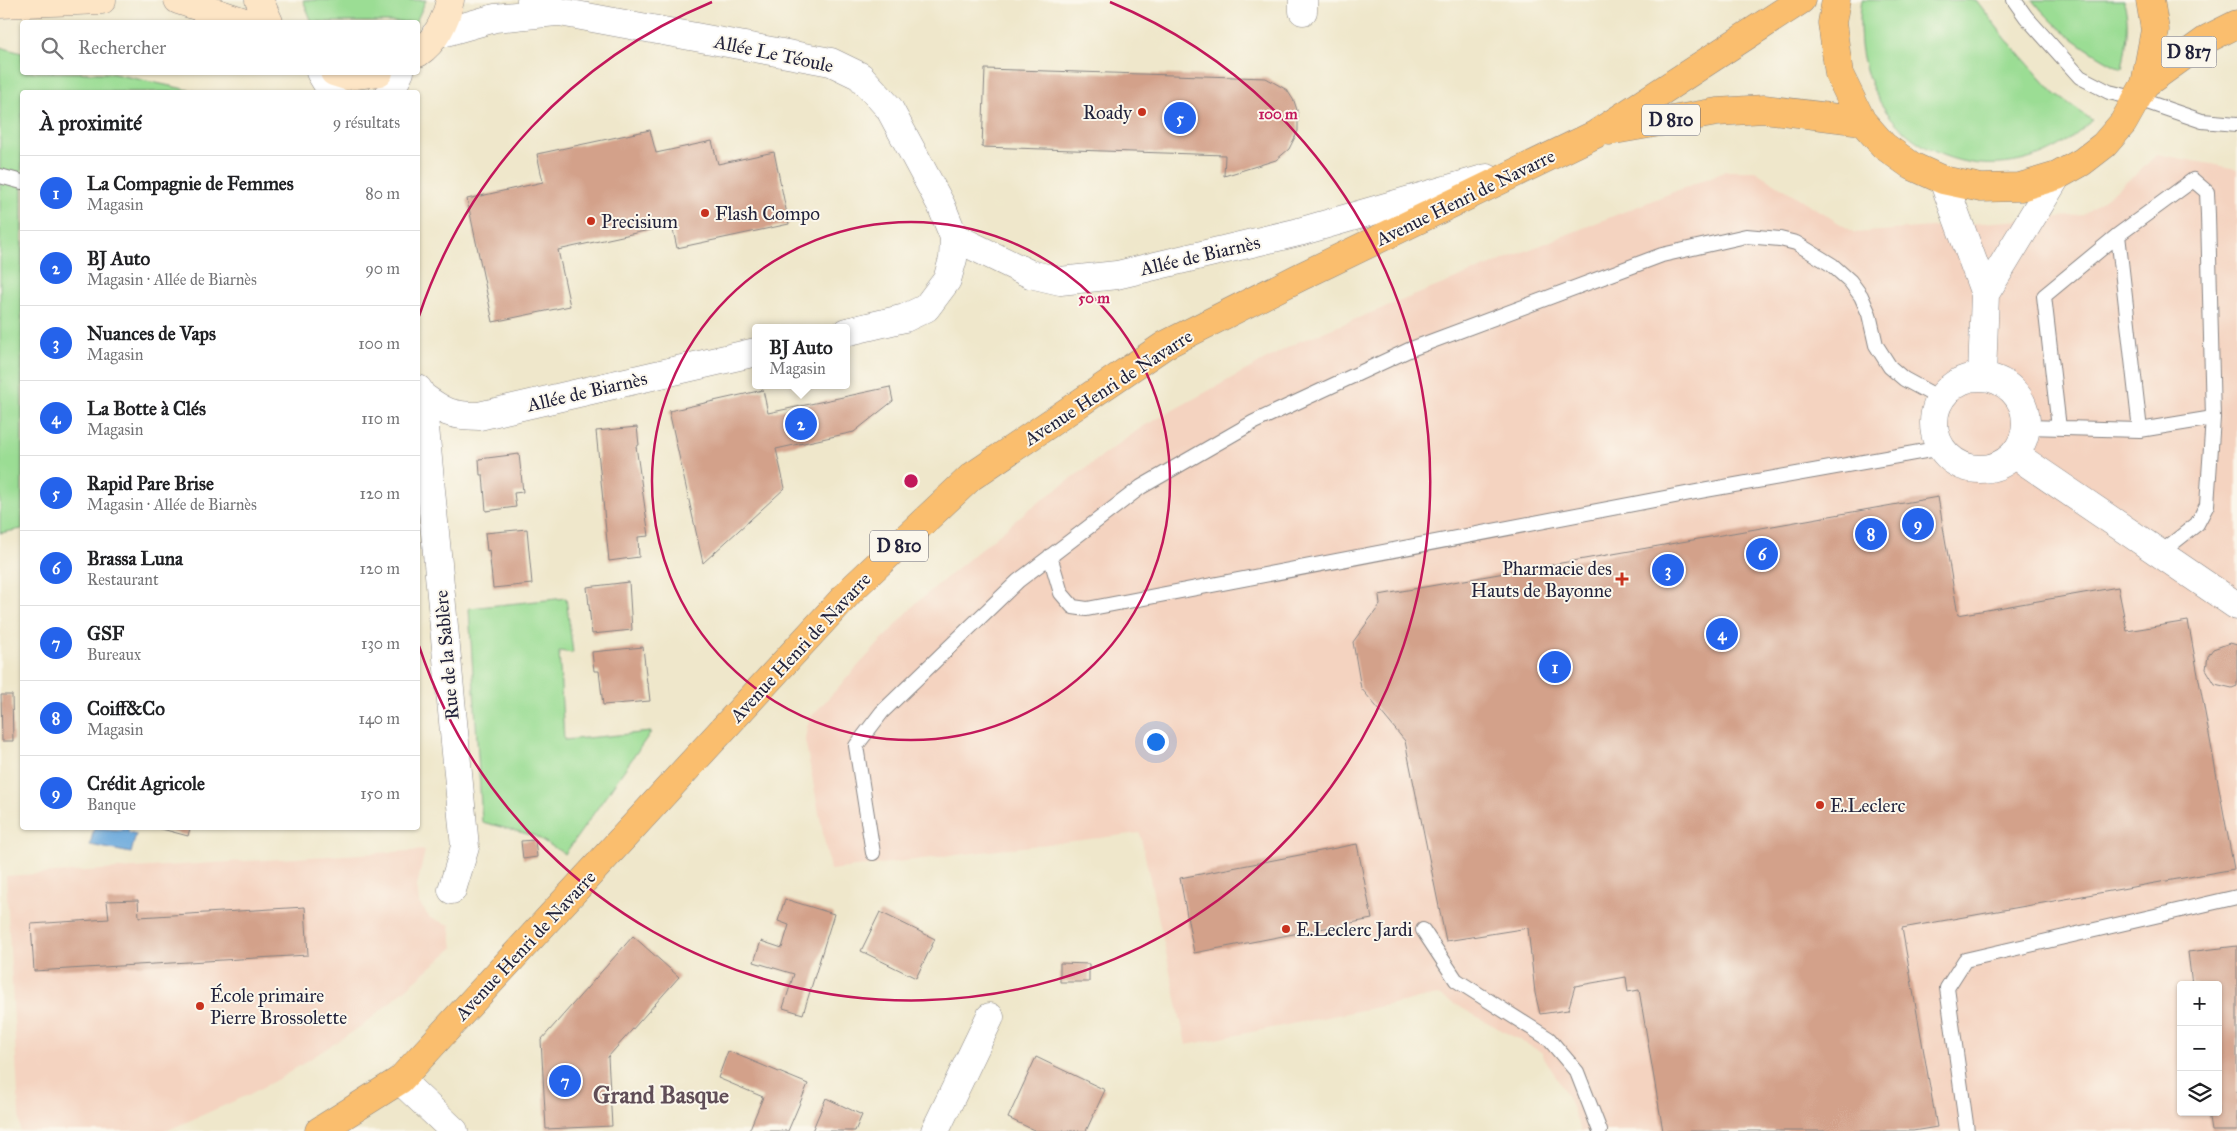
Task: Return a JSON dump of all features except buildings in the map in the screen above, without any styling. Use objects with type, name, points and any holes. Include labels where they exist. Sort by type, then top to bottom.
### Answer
[{"type":"main road","name":"Avenue Henri de Navarre","points":[[319,1131],[400,1080],[853,588],[971,478],[1165,345],[1520,169],[1596,134],[1801,0]]},
{"type":"main road","points":[[1836,0],[1832,23],[1839,74],[1862,120],[1891,151],[1912,166],[1943,180],[1981,188],[2020,187],[2057,176],[2082,162],[2104,145],[2123,123],[2142,91],[2154,30],[2150,0]]},
{"type":"main road","name":"D 817","points":[[2142,91],[2209,38],[2237,24]]},
{"type":"main road","name":"Avenue Henri de Navarre","points":[[1596,134],[1717,112],[1764,109],[1862,120]]},
{"type":"street","points":[[0,4],[102,0]]},
{"type":"street","points":[[178,0],[239,20]]},
{"type":"street","points":[[259,0],[268,20]]},
{"type":"street","points":[[426,44],[448,11],[450,0]]},
{"type":"street","name":"Allée Le Téoule","points":[[531,0],[560,12],[831,62],[860,76],[889,108],[942,205],[954,237]]},
{"type":"street","name":"Allée Le Téoule","points":[[426,44],[495,18],[560,12]]},
{"type":"street","points":[[322,75],[331,90]]},
{"type":"street","points":[[391,90],[398,75]]},
{"type":"street","name":"Allée de Biarnès","points":[[954,237],[1030,274],[1060,281],[1117,275],[1299,232],[1520,169]]},
{"type":"street","points":[[1986,294],[2057,176]]},
{"type":"street","points":[[1943,180],[1986,294],[1982,376]]},
{"type":"street","points":[[850,331],[905,318],[926,308],[947,280],[953,259],[954,237]]},
{"type":"street","name":"Allée de Biarnès","points":[[420,395],[440,409],[458,416],[479,416],[752,353]]},
{"type":"street","points":[[1982,376],[1996,379],[2010,386],[2026,412],[2026,427],[2023,442],[2004,463],[1991,468],[1977,469],[1957,462],[1942,448],[1936,436],[1934,423],[1936,410],[1948,389],[1969,377],[1982,376]]},
{"type":"street","name":"Rue de la Sablère","points":[[420,404],[465,847],[452,890]]},
{"type":"street","points":[[2014,454],[2237,606]]},
{"type":"street","points":[[935,1131],[990,1017]]},
{"type":"street","points":[[400,1080],[454,1131]]},
{"type":"lane","points":[[2014,0],[2026,17],[2080,77],[2108,92],[2142,91],[2202,122],[2237,124]]},
{"type":"lane","points":[[0,176],[20,181]]},
{"type":"lane","points":[[2059,428],[2044,296],[2118,234],[2193,180],[2207,192],[2213,418],[2207,505],[2196,524],[2159,554]]},
{"type":"lane","points":[[2118,234],[2140,430]]},
{"type":"lane","points":[[873,853],[856,746],[882,712],[1018,581],[1140,487],[1254,422],[1421,345],[1662,255],[1746,236],[1780,239],[1796,243],[1832,265],[1850,281],[1861,296],[1869,314],[1876,345],[1890,368],[1904,379],[1941,399]]},
{"type":"lane","points":[[2026,427],[2140,430],[2213,418]]},
{"type":"lane","points":[[1050,556],[1061,593],[1073,607],[1087,609],[1701,491],[1942,448]]},
{"type":"lane","points":[[1967,1131],[1947,988],[1964,960],[2237,897]]},
{"type":"lane","points":[[1423,930],[1456,980],[1549,1039],[1577,1072],[1600,1131]]},
{"type":"shaded area","points":[[2157,154],[2237,169],[2237,1131],[1581,1131],[1569,1099],[1541,1052],[1438,995],[1186,1045],[1140,833],[830,870],[805,740],[807,726],[811,717],[917,602],[1028,510],[1142,427],[1298,342],[1726,171],[1755,171],[1855,233],[2083,215],[2138,173]]},
{"type":"shaded area","name":"École primaire Pierre Brossolette","points":[[425,850],[417,886],[419,903],[430,918],[450,925],[453,948],[366,1023],[282,1077],[248,1095],[166,1131],[20,1131],[6,876]]},
{"type":"green space","points":[[303,0],[426,0],[417,20],[311,20]]},
{"type":"green space","points":[[1862,0],[1976,0],[2006,39],[2054,93],[2092,120],[2059,146],[2024,160],[1987,164],[1951,158],[1919,143],[1892,118],[1872,86],[1861,45],[1860,17]]},
{"type":"green space","points":[[2033,0],[2123,0],[2127,26],[2122,69],[2097,55],[2063,31]]},
{"type":"green space","points":[[0,47],[20,52],[20,75],[119,75],[189,90],[20,90],[20,529],[0,533]]},
{"type":"green space","points":[[566,598],[573,653],[559,651],[564,740],[651,732],[565,854],[535,836],[482,822],[469,608]]},
{"type":"water","points":[[94,830],[128,830],[136,834],[131,853],[90,845]]},
{"type":"place","name":"Roady","points":[[1142,112]]},
{"type":"place","name":"Rapid Pare Brise","points":[[1180,118]]},
{"type":"place","name":"Flash Compo","points":[[705,213]]},
{"type":"place","name":"Precisium","points":[[591,221]]},
{"type":"place","name":"BJ Auto","points":[[801,424]]},
{"type":"place","name":"Crédit Agricole","points":[[1918,524]]},
{"type":"place","name":"Coiff&Co","points":[[1871,534]]},
{"type":"place","name":"Brassa Luna","points":[[1762,554]]},
{"type":"place","name":"Nuances de Vaps","points":[[1668,570]]},
{"type":"place","name":"Pharmacie des Hauts de Bayonne","points":[[1622,579]]},
{"type":"place","name":"La Botte à Clés","points":[[1722,634]]},
{"type":"place","name":"La Compagnie de Femmes","points":[[1555,667]]},
{"type":"place","name":"E.Leclerc","points":[[1820,805]]},
{"type":"place","name":"E.Leclerc Jardi","points":[[1286,929]]},
{"type":"place","name":"École primaire Pierre Brossolette","points":[[200,1006]]},
{"type":"place","name":"GSF","points":[[565,1081]]},
{"type":"district","name":"Grand Basque","points":[[661,1095]]}]
